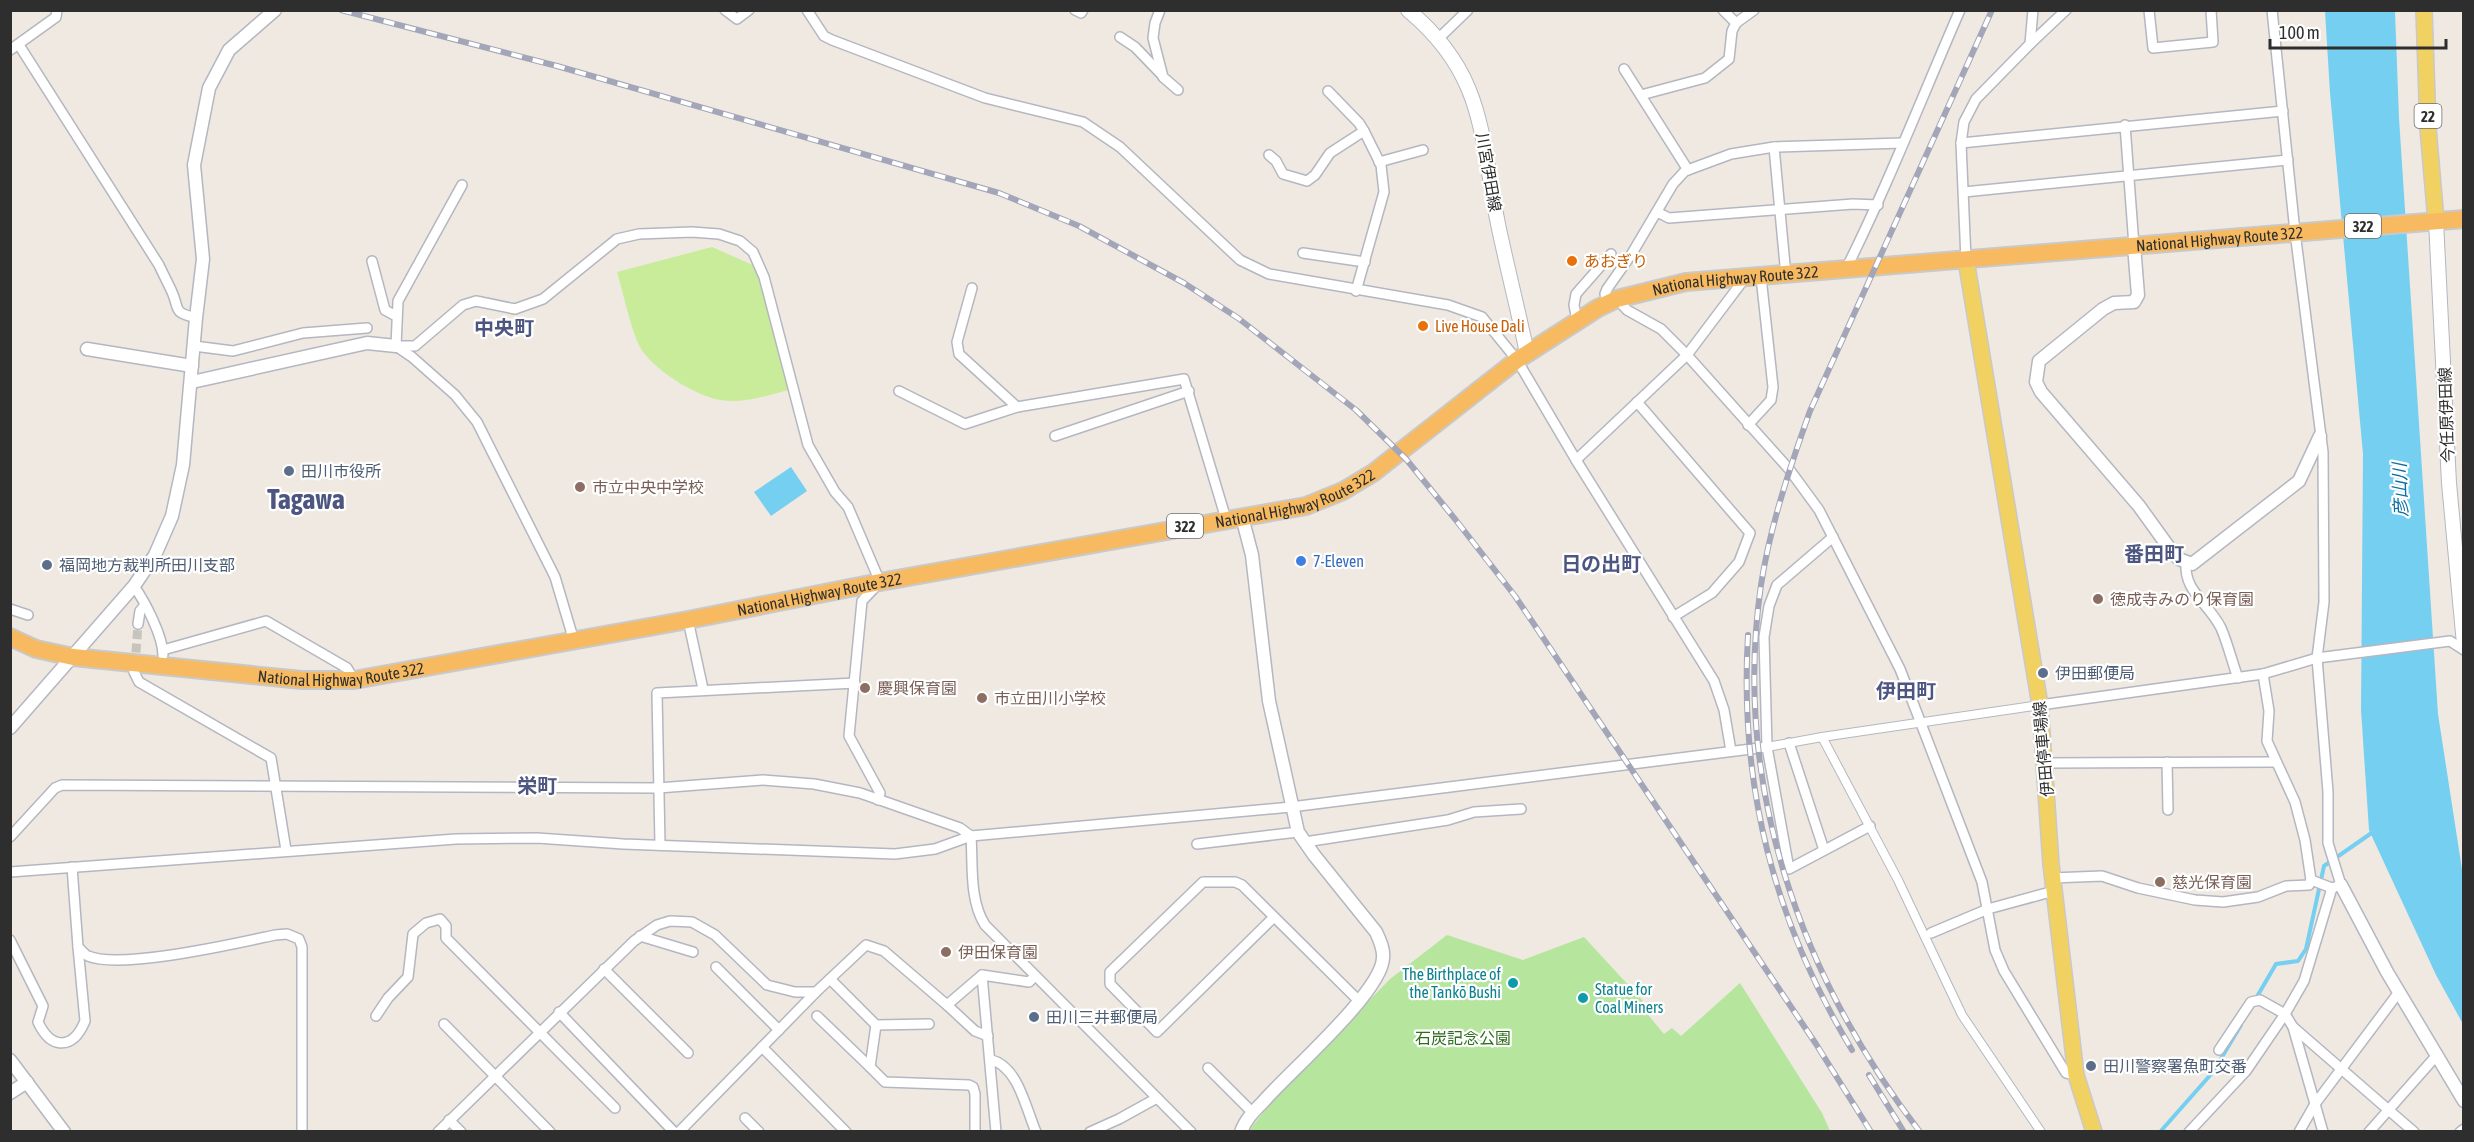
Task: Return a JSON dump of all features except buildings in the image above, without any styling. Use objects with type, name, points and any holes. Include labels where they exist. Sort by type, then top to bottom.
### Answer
[{"type":"highway","name":"National Highway Route 322","points":[[10,637],[36,649],[73,657],[163,657],[302,680],[354,680],[688,620],[880,582],[1306,506],[1344,491],[1373,473],[1522,357],[1577,321],[1613,301],[1686,282],[1786,276],[1846,268],[2463,219]]},
{"type":"main road","name":"川宮伊田線","points":[[1408,10],[1447,48],[1471,92],[1480,121],[1522,357]]},
{"type":"main road","name":"22","points":[[2424,10],[2428,128],[2436,221]]},
{"type":"main road","name":"今任原伊田線","points":[[2436,221],[2459,570],[2457,643]]},
{"type":"main road","name":"伊田停車場線","points":[[1966,260],[2040,705],[2053,885],[2076,1075],[2094,1131]]},
{"type":"street","points":[[57,10],[56,17],[15,48],[159,266],[173,293],[177,309],[183,314],[196,318]]},
{"type":"street","points":[[10,728],[134,586],[155,555],[172,516],[183,465],[203,259],[194,165],[209,88],[229,50],[275,10]]},
{"type":"street","points":[[725,10],[737,19],[749,10]]},
{"type":"street","points":[[807,10],[824,36],[832,40],[985,98],[1083,122],[1120,147],[1240,260],[1269,274],[1356,291],[1448,305],[1482,317],[1522,357],[1576,460],[1714,681],[1724,710],[1731,751]]},
{"type":"street","points":[[1075,10],[1081,13],[1083,10]]},
{"type":"street","points":[[1161,10],[1155,23],[1154,38],[1163,76]]},
{"type":"street","points":[[1438,39],[1468,10]]},
{"type":"street","points":[[1723,10],[1736,23]]},
{"type":"street","points":[[1641,95],[1705,78],[1729,59],[1732,31],[1736,23],[1754,10]]},
{"type":"street","points":[[1846,268],[1878,205],[1902,143],[1960,10]]},
{"type":"street","points":[[2030,44],[2033,10]]},
{"type":"street","points":[[1966,260],[1961,143],[1964,122],[1976,99],[2066,10]]},
{"type":"street","points":[[2149,10],[2152,48],[2213,42],[2211,10]]},
{"type":"street","points":[[2189,1131],[2246,1071],[2285,1014],[2304,981],[2333,886],[2328,843],[2328,792],[2321,658],[2324,602],[2323,452],[2319,436],[2301,231],[2288,160],[2272,10]]},
{"type":"street","points":[[1120,37],[1135,47],[1178,90]]},
{"type":"street","points":[[1624,69],[1688,170]]},
{"type":"street","points":[[1328,91],[1359,123],[1383,174],[1384,192],[1356,291]]},
{"type":"street","points":[[1961,143],[2283,111]]},
{"type":"street","points":[[2125,125],[2138,295],[2134,302],[2114,303],[2103,309],[2039,361],[2036,382],[2041,392],[2139,506],[2170,549],[2186,563],[2192,564],[2220,540],[2299,481],[2319,436]]},
{"type":"street","points":[[1269,155],[1276,161],[1283,174],[1306,182],[1316,175],[1330,153],[1364,131]]},
{"type":"street","points":[[1902,143],[1774,147],[1731,154],[1688,170],[1673,184],[1605,294],[1627,310],[1661,329],[1687,355],[1789,470],[1819,510],[1900,669],[1978,873],[1988,909],[1995,950],[2004,971],[2066,1073],[2076,1075]]},
{"type":"street","points":[[1774,147],[1786,276]]},
{"type":"street","points":[[1379,162],[1423,150]]},
{"type":"street","points":[[1964,192],[2288,160]]},
{"type":"street","points":[[396,346],[398,302],[462,184]]},
{"type":"street","points":[[1657,212],[1669,218],[1780,208],[1878,205]]},
{"type":"street","points":[[192,382],[367,343],[415,346],[463,305],[476,301],[515,309],[543,299],[617,239],[639,234],[692,232],[719,234],[740,241],[753,252],[764,277],[808,445],[835,492],[848,507],[880,582],[862,601],[849,736],[880,793],[878,800]]},
{"type":"street","points":[[1303,253],[1365,262]]},
{"type":"street","points":[[1577,321],[1574,305],[1576,294],[1611,254]]},
{"type":"street","points":[[372,261],[385,310],[396,316]]},
{"type":"street","points":[[1576,460],[1687,355],[1753,278]]},
{"type":"street","points":[[1748,425],[1771,400],[1773,387],[1753,278]]},
{"type":"street","points":[[972,288],[957,342],[959,354],[1017,407]]},
{"type":"street","points":[[194,346],[233,351],[303,333],[367,328]]},
{"type":"street","points":[[396,346],[455,395],[477,422],[555,577],[574,641]]},
{"type":"street","points":[[87,349],[192,366]]},
{"type":"street","points":[[899,391],[965,424],[1017,407],[1184,379],[1234,518],[1252,555],[1269,701],[1291,807],[1302,837],[1376,932],[1382,944],[1384,959],[1379,975],[1359,1001],[1253,1113],[1241,1131]]},
{"type":"street","points":[[1055,436],[1189,391]]},
{"type":"street","points":[[1637,402],[1750,532],[1739,562],[1712,593],[1673,617]]},
{"type":"street","points":[[1833,537],[1777,585],[1772,595],[1764,637],[1767,747],[1789,869],[1870,826]]},
{"type":"street","points":[[2186,563],[2185,576],[2188,585],[2212,613],[2222,630],[2238,678]]},
{"type":"street","points":[[134,586],[145,605],[163,657],[266,621],[347,668],[354,680]]},
{"type":"street","points":[[138,624],[140,611],[145,605]]},
{"type":"street","points":[[10,609],[27,615]]},
{"type":"street","points":[[688,620],[703,689]]},
{"type":"street","points":[[10,872],[456,839],[537,838],[895,854],[935,849],[971,836],[1291,807],[1767,747],[1822,736],[2263,674],[2321,658],[2457,643],[2463,650]]},
{"type":"street","points":[[134,672],[139,682],[271,758],[286,850]]},
{"type":"street","points":[[1931,933],[2053,885],[2102,876],[2172,896],[2223,902],[2258,897],[2286,886],[2309,885],[2312,880],[2306,840],[2295,802],[2267,741],[2270,711],[2263,674]]},
{"type":"street","points":[[660,845],[657,693],[855,683]]},
{"type":"street","points":[[1822,736],[1898,880],[1962,1015],[2041,1131]]},
{"type":"street","points":[[1789,743],[1824,850]]},
{"type":"street","points":[[2167,762],[2168,810]]},
{"type":"street","points":[[2045,763],[2275,762]]},
{"type":"street","points":[[10,837],[55,788],[62,785],[658,788],[773,781],[814,784],[860,793],[960,828],[971,836]]},
{"type":"street","points":[[1197,844],[1302,837],[1448,820],[1474,812],[1521,809]]},
{"type":"street","points":[[971,836],[975,895],[980,916],[1035,976],[1191,1131]]},
{"type":"street","points":[[10,940],[43,1006],[38,1022],[46,1035],[58,1044],[65,1043],[81,1031],[85,1021],[72,867]]},
{"type":"street","points":[[2312,880],[2333,886],[2463,1101]]},
{"type":"street","points":[[1274,917],[1157,1032],[1110,984],[1110,972],[1203,882],[1235,882],[1242,885],[1359,1001]]},
{"type":"street","points":[[376,1016],[388,998],[408,977],[413,934],[426,922],[440,919],[446,926],[446,938],[615,1108]]},
{"type":"street","points":[[438,1131],[604,969],[640,936],[657,925],[670,921],[692,922],[714,935],[767,985],[795,992],[816,992]]},
{"type":"street","points":[[78,947],[87,956],[106,959],[150,958],[275,935],[287,934],[299,939],[302,947],[302,1131]]},
{"type":"street","points":[[640,936],[693,952]]},
{"type":"street","points":[[679,1131],[816,992],[866,945],[884,951],[975,1031],[988,1036]]},
{"type":"street","points":[[716,967],[779,1030]]},
{"type":"street","points":[[604,969],[688,1053]]},
{"type":"street","points":[[947,1005],[982,975],[1029,982],[1035,976]]},
{"type":"street","points":[[982,975],[996,1131]]},
{"type":"street","points":[[830,979],[876,1024],[929,1024]]},
{"type":"street","points":[[2299,1131],[2315,1104],[2399,992]]},
{"type":"street","points":[[2219,1050],[2251,1002],[2260,1000],[2285,1014],[2293,1027],[2323,1131]]},
{"type":"street","points":[[559,1012],[674,1131]]},
{"type":"street","points":[[818,1016],[885,1082],[973,1087],[975,1131]]},
{"type":"street","points":[[444,1024],[550,1131]]},
{"type":"street","points":[[870,1067],[876,1024]]},
{"type":"street","points":[[2293,1027],[2415,1131]]},
{"type":"street","points":[[762,1047],[846,1131]]},
{"type":"street","points":[[2369,1131],[2437,1055]]},
{"type":"street","points":[[10,1060],[64,1131]]},
{"type":"street","points":[[991,1060],[999,1062],[1015,1080],[1036,1131]]},
{"type":"street","points":[[1208,1068],[1253,1113]]},
{"type":"street","points":[[10,1093],[27,1082]]},
{"type":"street","points":[[1090,1131],[1119,1119],[1157,1098]]},
{"type":"street","points":[[745,1118],[759,1131]]},
{"type":"street","points":[[449,1120],[461,1131]]},
{"type":"green space","points":[[712,247],[755,266],[789,390],[738,401],[720,400],[699,393],[676,380],[654,364],[640,347],[630,321],[617,272]]},
{"type":"green space","name":"石炭記念公園","points":[[1447,935],[1523,960],[1584,937],[1643,1001],[1639,1004],[1664,1034],[1672,1028],[1681,1036],[1740,983],[1822,1113],[1830,1131],[1248,1132],[1273,1100],[1390,979]]},
{"type":"water","name":"彦山川","points":[[2325,11],[2395,11],[2399,118],[2438,714],[2463,876],[2463,1024],[2436,975],[2369,830],[2361,710],[2363,454],[2330,93]]},
{"type":"water","points":[[791,467],[807,491],[771,516],[754,492]]},
{"type":"waterway","points":[[2255,1000],[2276,964],[2298,961],[2306,949],[2324,866],[2373,832]]},
{"type":"waterway","points":[[2160,1132],[2213,1072],[2241,1025]]},
{"type":"tunnel","points":[[135,666],[138,624]]},
{"type":"railway","points":[[341,10],[557,66],[999,193],[1079,226],[1184,283],[1238,318],[1356,410],[1406,459],[1515,596],[1816,1044],[1871,1132]]},
{"type":"railway","points":[[1920,1132],[1878,1072],[1840,1009],[1809,943],[1785,875],[1767,804],[1757,732],[1755,659],[1761,585],[1770,541],[1788,475],[1810,411],[1992,10]]},
{"type":"railway","points":[[1748,635],[1749,745],[1756,799],[1767,851],[1782,902],[1802,952],[1852,1050]]},
{"type":"railway","points":[[1869,1075],[1904,1132]]},
{"type":"place","name":"あおぎり","points":[[1572,261]]},
{"type":"place","name":"Live House Dali","points":[[1423,326]]},
{"type":"place","name":"田川市役所","points":[[289,471]]},
{"type":"place","name":"市立中央中学校","points":[[580,487]]},
{"type":"place","name":"7-Eleven","points":[[1301,561]]},
{"type":"place","name":"福岡地方裁判所田川支部","points":[[47,565]]},
{"type":"place","name":"徳成寺みのり保育園","points":[[2098,599]]},
{"type":"place","name":"伊田郵便局","points":[[2043,673]]},
{"type":"place","name":"慶興保育園","points":[[865,688]]},
{"type":"place","name":"市立田川小学校","points":[[982,698]]},
{"type":"place","name":"慈光保育園","points":[[2160,882]]},
{"type":"place","name":"伊田保育園","points":[[946,952]]},
{"type":"place","name":"The Birthplace of the Tankō Bushi","points":[[1513,983]]},
{"type":"place","name":"Statue for Coal Miners","points":[[1583,998]]},
{"type":"place","name":"田川三井郵便局","points":[[1034,1017]]},
{"type":"place","name":"田川警察署魚町交番","points":[[2091,1066]]},
{"type":"district","name":"中央町","points":[[504,327]]},
{"type":"district","name":"Tagawa","points":[[306,499]]},
{"type":"district","name":"番田町","points":[[2154,553]]},
{"type":"district","name":"日の出町","points":[[1601,563]]},
{"type":"district","name":"伊田町","points":[[1906,690]]},
{"type":"district","name":"栄町","points":[[537,785]]}]
